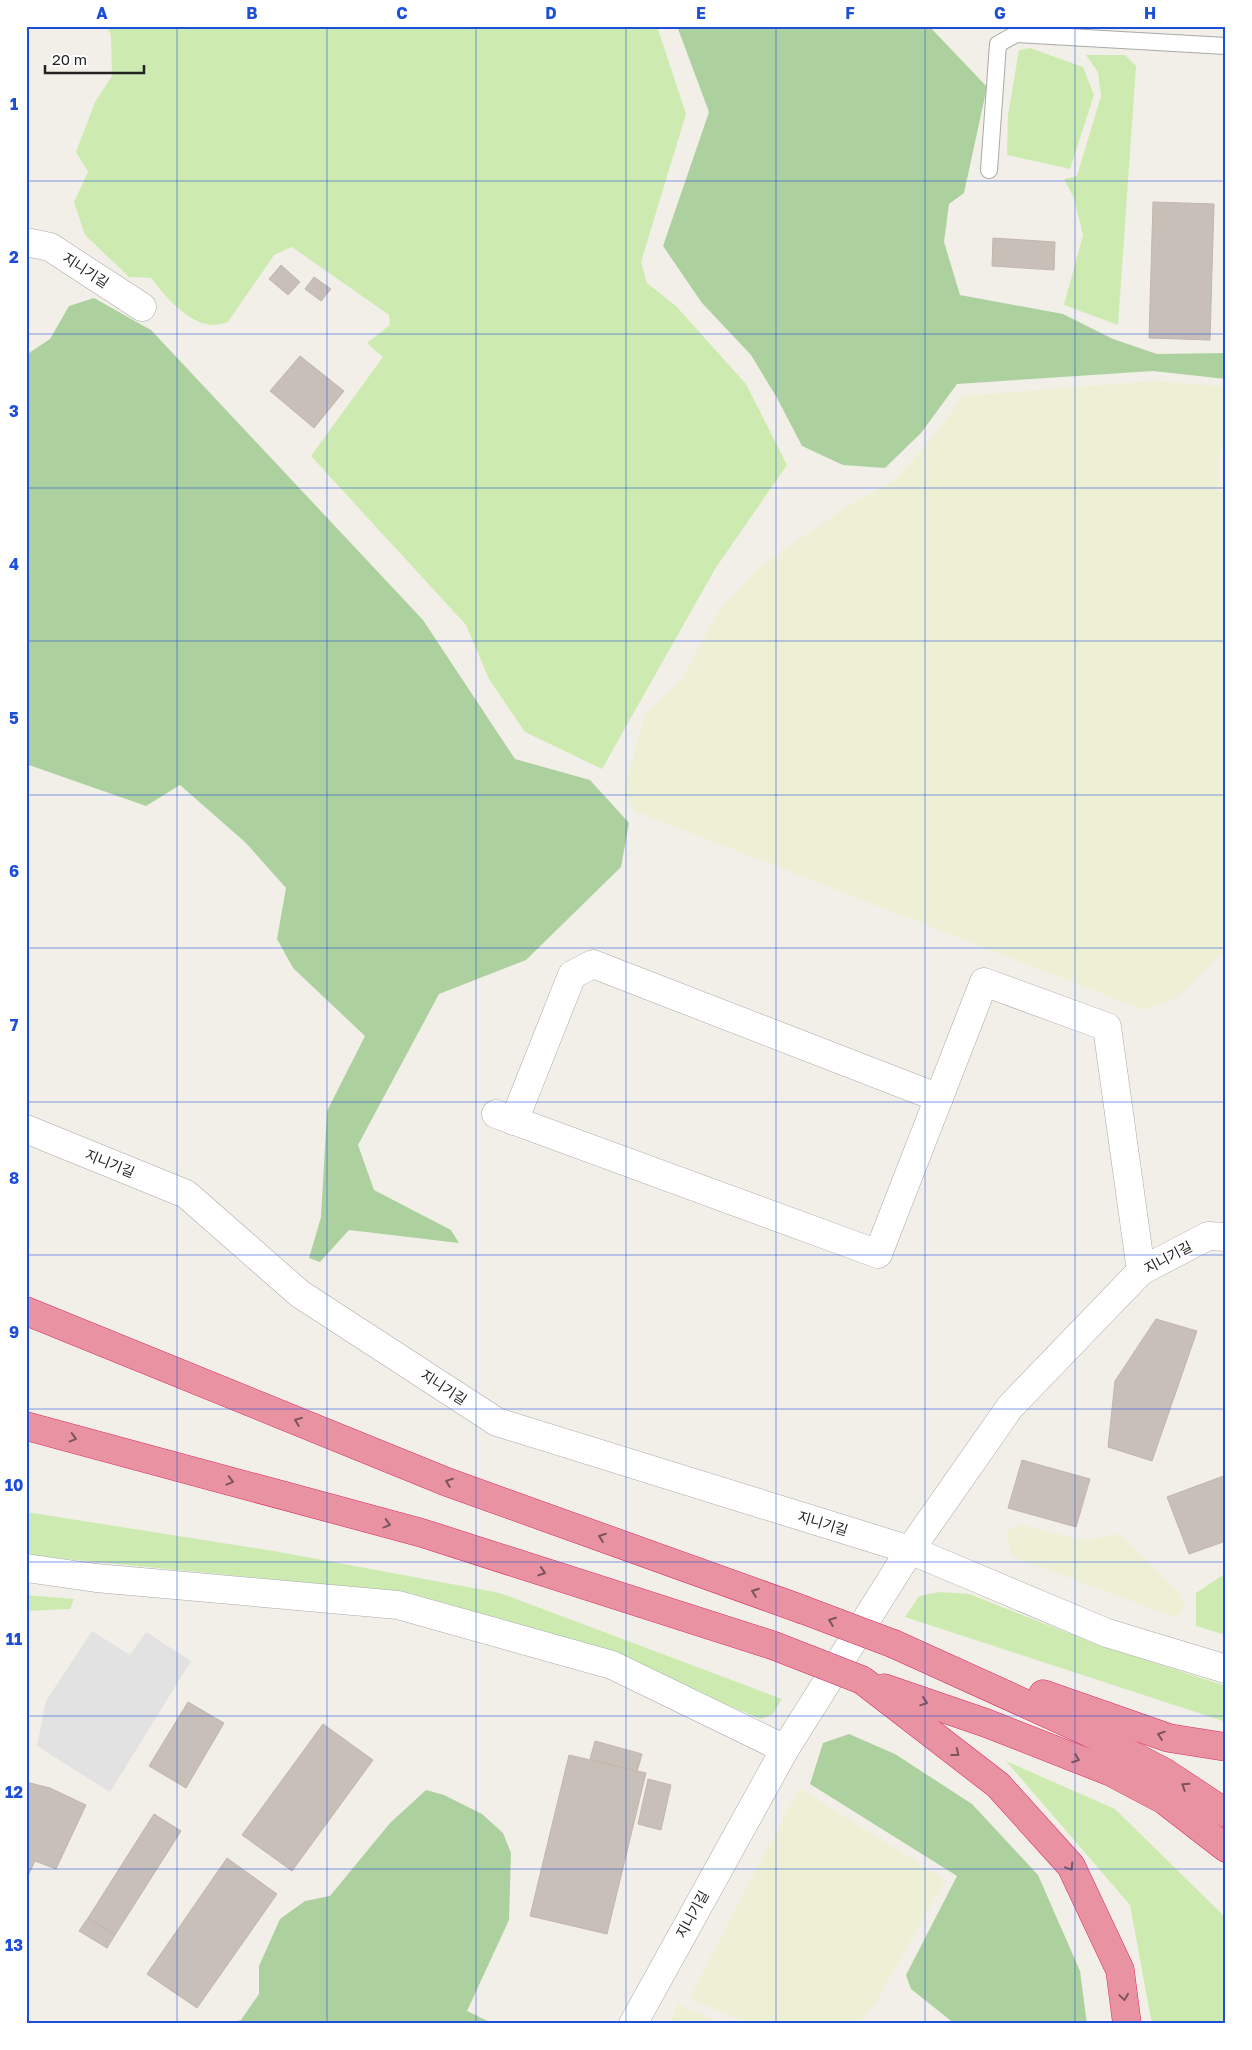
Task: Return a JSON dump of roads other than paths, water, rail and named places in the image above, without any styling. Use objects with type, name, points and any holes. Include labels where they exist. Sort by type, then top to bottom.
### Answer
[{"type":"highway","points":[[26,1311],[447,1482],[894,1644],[1169,1738],[1226,1747]]},
{"type":"highway","points":[[26,1426],[422,1533],[772,1646],[862,1680],[986,1723],[1110,1772],[1164,1800],[1226,1848]]},
{"type":"highway","points":[[894,1644],[1088,1732],[1164,1772],[1226,1812]]},
{"type":"highway","points":[[862,1680],[998,1785],[1071,1866],[1120,1970],[1127,2024]]},
{"type":"street","name":"지니기길","points":[[26,242],[50,247],[142,307]]},
{"type":"street","points":[[939,1098],[593,964],[572,975],[505,1117],[878,1254],[939,1098],[984,982],[1107,1027],[1141,1271]]},
{"type":"street","name":"지니기길","points":[[26,1129],[186,1194],[300,1294],[498,1422],[910,1550],[1107,1633],[1226,1669]]},
{"type":"street","name":"지니기길","points":[[633,2024],[785,1750],[910,1550],[1010,1406],[1141,1271],[1208,1236],[1226,1236]]},
{"type":"street","points":[[26,1568],[96,1578],[398,1605],[612,1665],[785,1750]]},
{"type":"lane","points":[[989,170],[998,44],[1016,34],[1226,46]]}]
